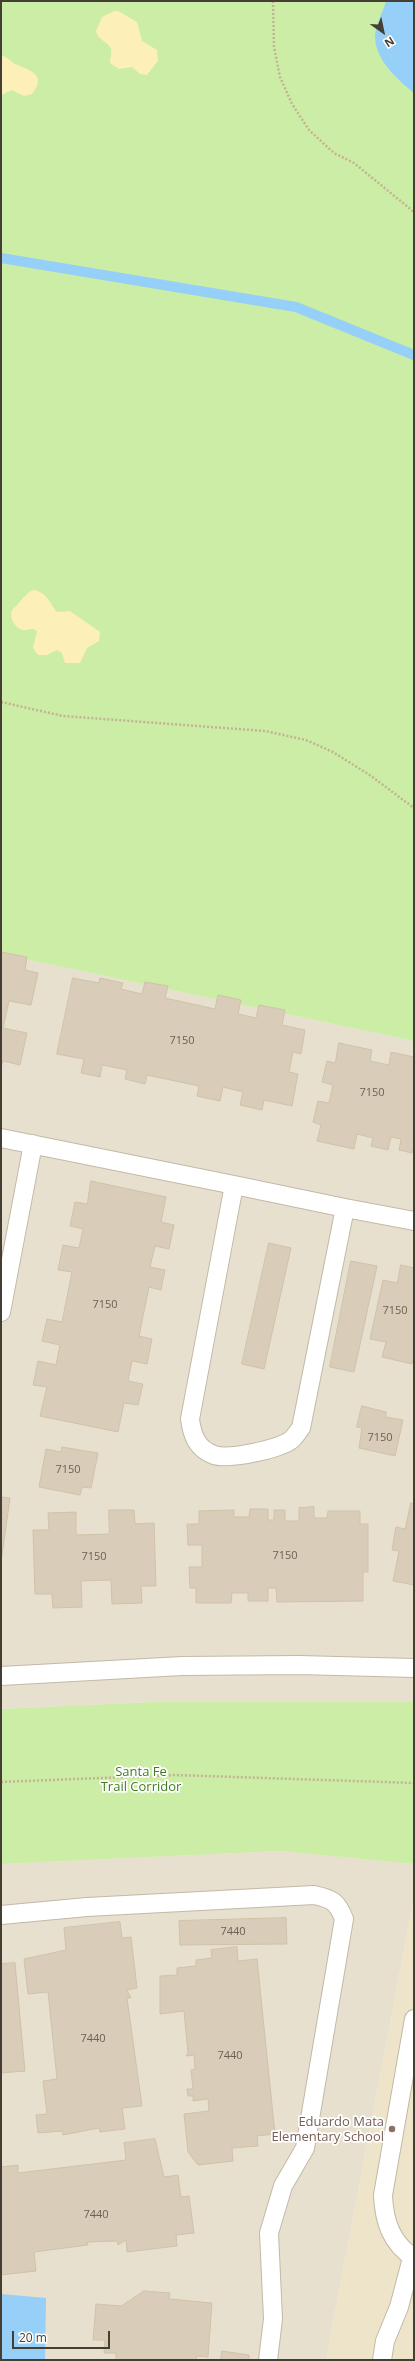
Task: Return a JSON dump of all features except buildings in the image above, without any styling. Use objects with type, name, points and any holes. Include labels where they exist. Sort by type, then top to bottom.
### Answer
[{"type":"lane","points":[[1,1138],[414,1221]]},
{"type":"lane","points":[[1,1312],[33,1144]]},
{"type":"lane","points":[[234,1185],[190,1419],[192,1434],[201,1448],[214,1455],[244,1454],[271,1447],[292,1440],[301,1428],[345,1208]]},
{"type":"lane","points":[[1,1676],[182,1666],[299,1665],[414,1668]]},
{"type":"lane","points":[[1,1915],[87,1907],[314,1895],[329,1898],[339,1906],[344,1919],[305,2148],[283,2186],[269,2233],[273,2319],[268,2360]]},
{"type":"lane","points":[[382,2360],[385,2341],[399,2306],[413,2258],[392,2237],[384,2217],[383,2195],[414,2019]]},
{"type":"path","points":[[274,1],[274,47],[280,77],[292,104],[309,130],[334,152],[354,163],[414,212]]},
{"type":"path","points":[[1,702],[63,716],[265,731],[306,740],[345,760],[414,808]]},
{"type":"path","points":[[1,1782],[175,1775],[414,1782]]},
{"type":"shaded area","points":[[1,954],[414,1041],[414,1702],[154,1702],[1,1709]]},
{"type":"shaded area","points":[[280,1851],[414,1864],[414,1898],[326,2360],[1,2360],[1,1864]]},
{"type":"shaded area","name":"Eduardo Mata Elementary School","points":[[414,1898],[414,2360],[326,2360]]},
{"type":"green space","points":[[1,1],[414,1],[414,1041],[1,954]]},
{"type":"green space","name":"Santa Fe Trail Corridor","points":[[154,1702],[414,1702],[414,1864],[280,1851],[1,1864],[1,1709]]},
{"type":"sand","points":[[114,11],[118,11],[137,22],[142,41],[157,50],[158,61],[147,75],[140,74],[132,67],[119,69],[110,63],[110,46],[99,37],[96,31],[102,17]]},
{"type":"sand","points":[[1,56],[35,74],[38,82],[32,94],[24,96],[12,90],[1,95]]},
{"type":"sand","points":[[33,590],[45,595],[57,612],[70,611],[100,632],[99,641],[87,648],[80,663],[65,663],[62,653],[57,650],[47,655],[38,655],[33,648],[37,631],[32,629],[24,630],[15,625],[11,616],[12,610],[30,591]]},
{"type":"water","points":[[386,1],[414,1],[414,93],[388,69],[376,45],[375,36]]},
{"type":"water","points":[[1,2294],[46,2298],[45,2360],[1,2360]]},
{"type":"waterway","points":[[1,258],[296,307],[414,355]]},
{"type":"place","name":"Eduardo Mata Elementary School","points":[[392,2129]]}]
